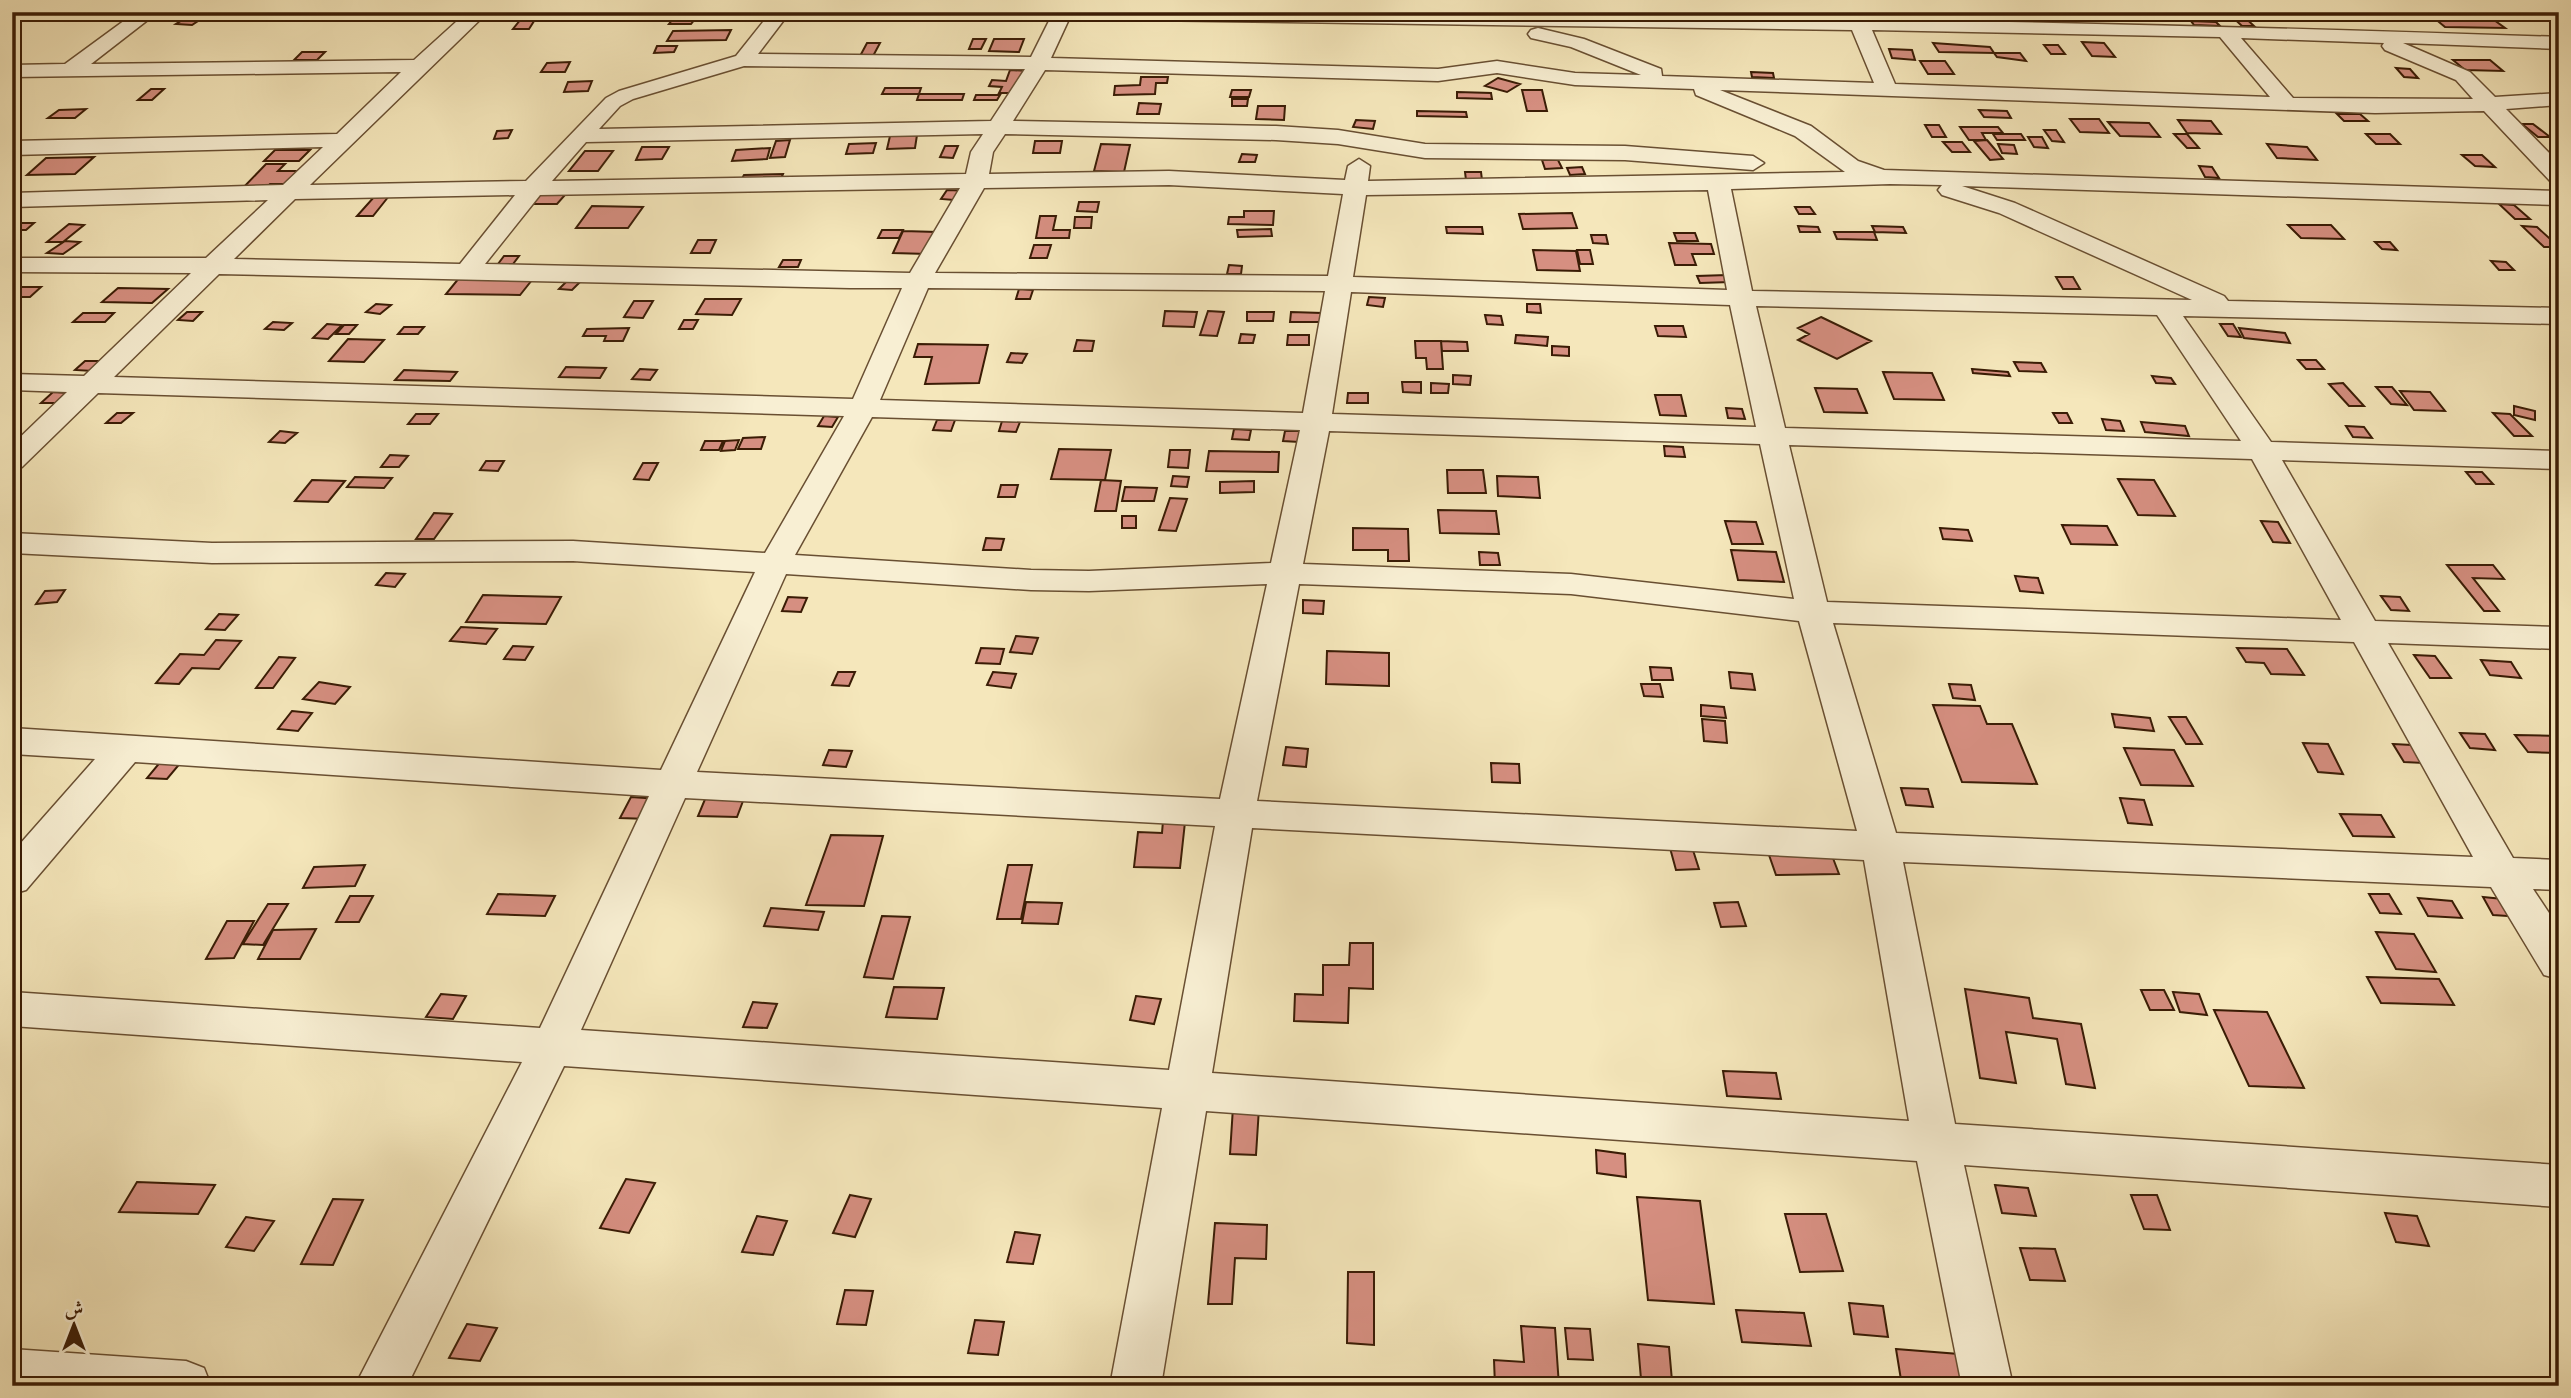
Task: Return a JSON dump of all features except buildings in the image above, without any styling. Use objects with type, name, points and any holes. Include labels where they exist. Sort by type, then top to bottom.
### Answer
[{"type":"street","points":[[70,70],[149,12]]},
{"type":"street","points":[[12,461],[419,66],[479,12]]},
{"type":"street","points":[[743,60],[781,12]]},
{"type":"street","points":[[992,12],[1323,15],[1477,21],[1574,17],[1860,25],[2005,20],[2559,43]]},
{"type":"street","points":[[2279,12],[2313,34]]},
{"type":"street","points":[[380,1386],[552,1046],[775,563],[863,408],[918,281],[975,181],[982,152],[1037,66],[1062,13]]},
{"type":"street","points":[[1477,21],[1577,43],[1803,131],[1850,166],[1936,186],[2007,208],[2231,308]]},
{"type":"street","points":[[1860,25],[1887,89]]},
{"type":"street","points":[[2225,31],[2286,103]]},
{"type":"street","points":[[2363,36],[2449,68],[2478,89],[2559,177]]},
{"type":"street","points":[[467,271],[533,188],[613,102],[626,95],[743,60],[1037,66],[1146,65],[1438,75],[1506,67],[1561,78],[2422,108],[2559,99]]},
{"type":"street","points":[[12,71],[419,66]]},
{"type":"street","points":[[580,136],[997,127],[1276,133],[1361,141],[1425,151],[1625,153],[1695,157],[1785,167],[1793,169],[1802,178]]},
{"type":"street","points":[[12,148],[345,140]]},
{"type":"street","points":[[1135,1386],[1236,813],[1342,284],[1357,188],[1361,141]]},
{"type":"street","points":[[12,200],[290,192],[1169,178],[1357,188],[1718,183],[1890,177],[2559,198]]},
{"type":"street","points":[[1718,183],[1741,298],[1813,612],[1881,847],[1936,1143],[1988,1386]]},
{"type":"street","points":[[12,265],[214,266],[918,281],[1342,284],[1741,298],[2559,316]]},
{"type":"street","points":[[2164,306],[2262,451],[2501,871],[2559,963]]},
{"type":"street","points":[[12,382],[2559,460]]},
{"type":"street","points":[[12,543],[212,553],[573,551],[1054,580],[1284,573],[1571,584],[1813,612],[2559,638]]},
{"type":"street","points":[[12,741],[671,784],[1881,847],[2559,875]]},
{"type":"street","points":[[12,879],[125,749]]},
{"type":"street","points":[[12,1009],[2559,1186]]},
{"type":"street","points":[[12,1374],[186,1386]]}]
